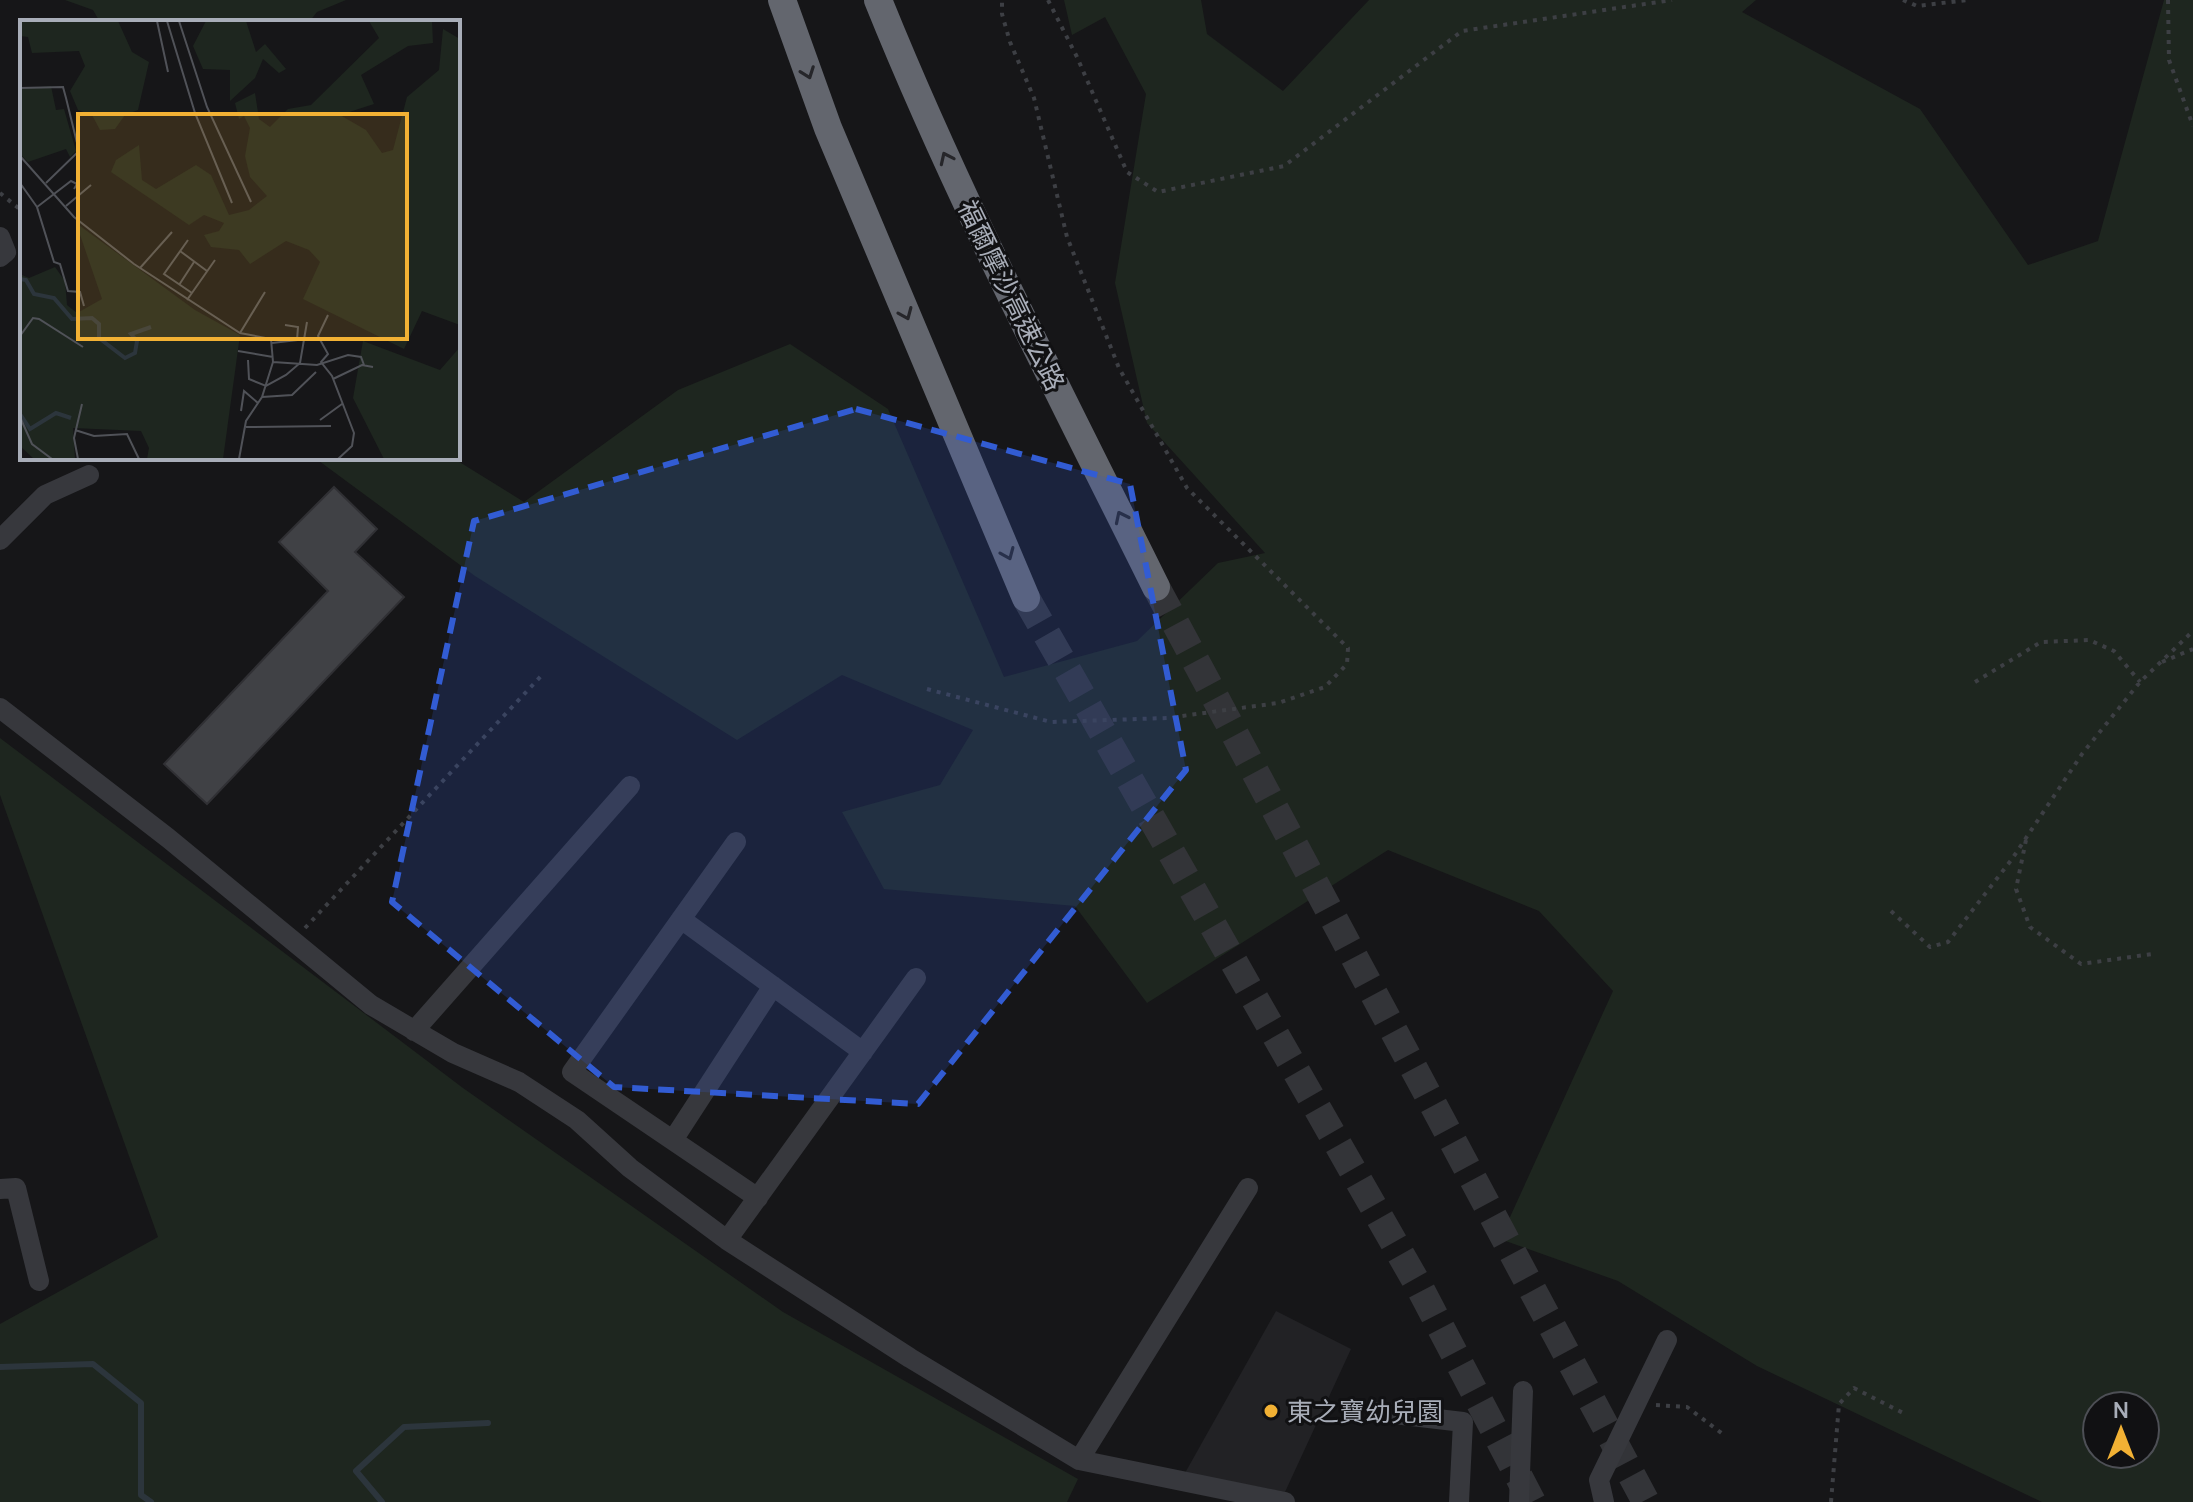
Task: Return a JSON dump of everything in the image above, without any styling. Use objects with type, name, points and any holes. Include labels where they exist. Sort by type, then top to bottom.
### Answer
[{"type":"highway","points":[[782,0],[828,128],[1026,598]]},
{"type":"highway","name":"福爾摩沙高速公路","points":[[878,0],[913,88],[977,224],[1156,587]]},
{"type":"street","points":[[0,237],[6,252],[0,257]]},
{"type":"street","points":[[0,540],[45,495],[89,475]]},
{"type":"street","points":[[0,708],[168,838],[371,1005],[453,1053],[519,1082],[577,1120],[630,1168],[727,1240],[910,1358],[1079,1460],[1285,1502]]},
{"type":"street","points":[[414,1031],[630,786]]},
{"type":"street","points":[[736,842],[572,1072],[758,1198]]},
{"type":"street","points":[[681,919],[863,1052]]},
{"type":"street","points":[[727,1240],[916,978]]},
{"type":"street","points":[[673,1140],[773,986]]},
{"type":"street","points":[[0,1189],[16,1188],[39,1281]]},
{"type":"street","points":[[1079,1460],[1248,1188]]},
{"type":"street","points":[[1604,1502],[1599,1480],[1667,1340]]},
{"type":"street","points":[[1519,1502],[1523,1391]]},
{"type":"street","points":[[1377,1412],[1463,1422],[1459,1502]]},
{"type":"path","points":[[927,689],[1051,722],[1167,718],[1278,703],[1325,687],[1347,664],[1348,648],[1187,488],[1119,368],[1067,237],[1034,98],[1010,42],[1002,14],[1002,0]]},
{"type":"path","points":[[1048,0],[1077,57],[1127,172],[1158,192],[1284,166],[1462,31],[1672,0]]},
{"type":"path","points":[[1903,0],[1917,6],[1968,0]]},
{"type":"path","points":[[2168,0],[2169,60],[2193,126]]},
{"type":"path","points":[[0,193],[20,209]]},
{"type":"path","points":[[1891,911],[1930,947],[1948,942],[2027,836],[2082,754],[2140,682],[2193,631]]},
{"type":"path","points":[[1975,682],[2041,642],[2089,640],[2114,651],[2140,682]]},
{"type":"path","points":[[2160,663],[2193,649]]},
{"type":"path","points":[[292,941],[543,674]]},
{"type":"path","points":[[2027,836],[2016,889],[2030,927],[2081,964],[2152,954]]},
{"type":"path","points":[[1831,1502],[1839,1404],[1854,1388],[1907,1415]]},
{"type":"path","points":[[1636,1404],[1687,1407],[1724,1435]]},
{"type":"highlighted area","points":[[856,409],[1130,484],[1186,770],[918,1104],[614,1087],[392,902],[474,521]]},
{"type":"shaded area","points":[[65,0],[346,0],[317,12],[311,20],[99,20],[93,10]]},
{"type":"shaded area","points":[[1064,0],[1201,0],[1207,34],[1283,91],[1369,0],[1756,0],[1742,12],[1920,109],[2028,265],[2098,241],[2164,0],[2193,0],[2193,1502],[2042,1502],[1757,1366],[1618,1281],[1500,1239],[1613,991],[1539,911],[1388,850],[1147,1003],[1075,906],[884,889],[842,812],[940,785],[973,730],[842,675],[737,740],[475,576],[318,460],[456,460],[524,502],[678,390],[790,344],[888,409],[1004,677],[1137,641],[1218,563],[1265,553],[1147,423],[1115,283],[1146,94],[1105,17],[1072,35]]},
{"type":"shaded area","points":[[0,738],[463,1088],[783,1312],[1078,1479],[1067,1502],[0,1502],[0,1324],[158,1237],[0,795]]},
{"type":"shaded area","name":"東之寶幼兒園","points":[[1276,1311],[1351,1349],[1285,1492],[1185,1473]]},
{"type":"building","points":[[334,487],[377,529],[355,552],[404,597],[207,804],[164,764],[328,591],[279,542]]},
{"type":"waterway","points":[[0,1367],[93,1364],[141,1403],[141,1495],[151,1502]]},
{"type":"waterway","points":[[382,1502],[356,1471],[404,1427],[488,1423]]},
{"type":"tunnel","points":[[1156,587],[1646,1502]]},
{"type":"tunnel","points":[[1026,598],[1421,1290],[1532,1502]]},
{"type":"place","name":"東之寶幼兒園","points":[[1271,1411]]}]
